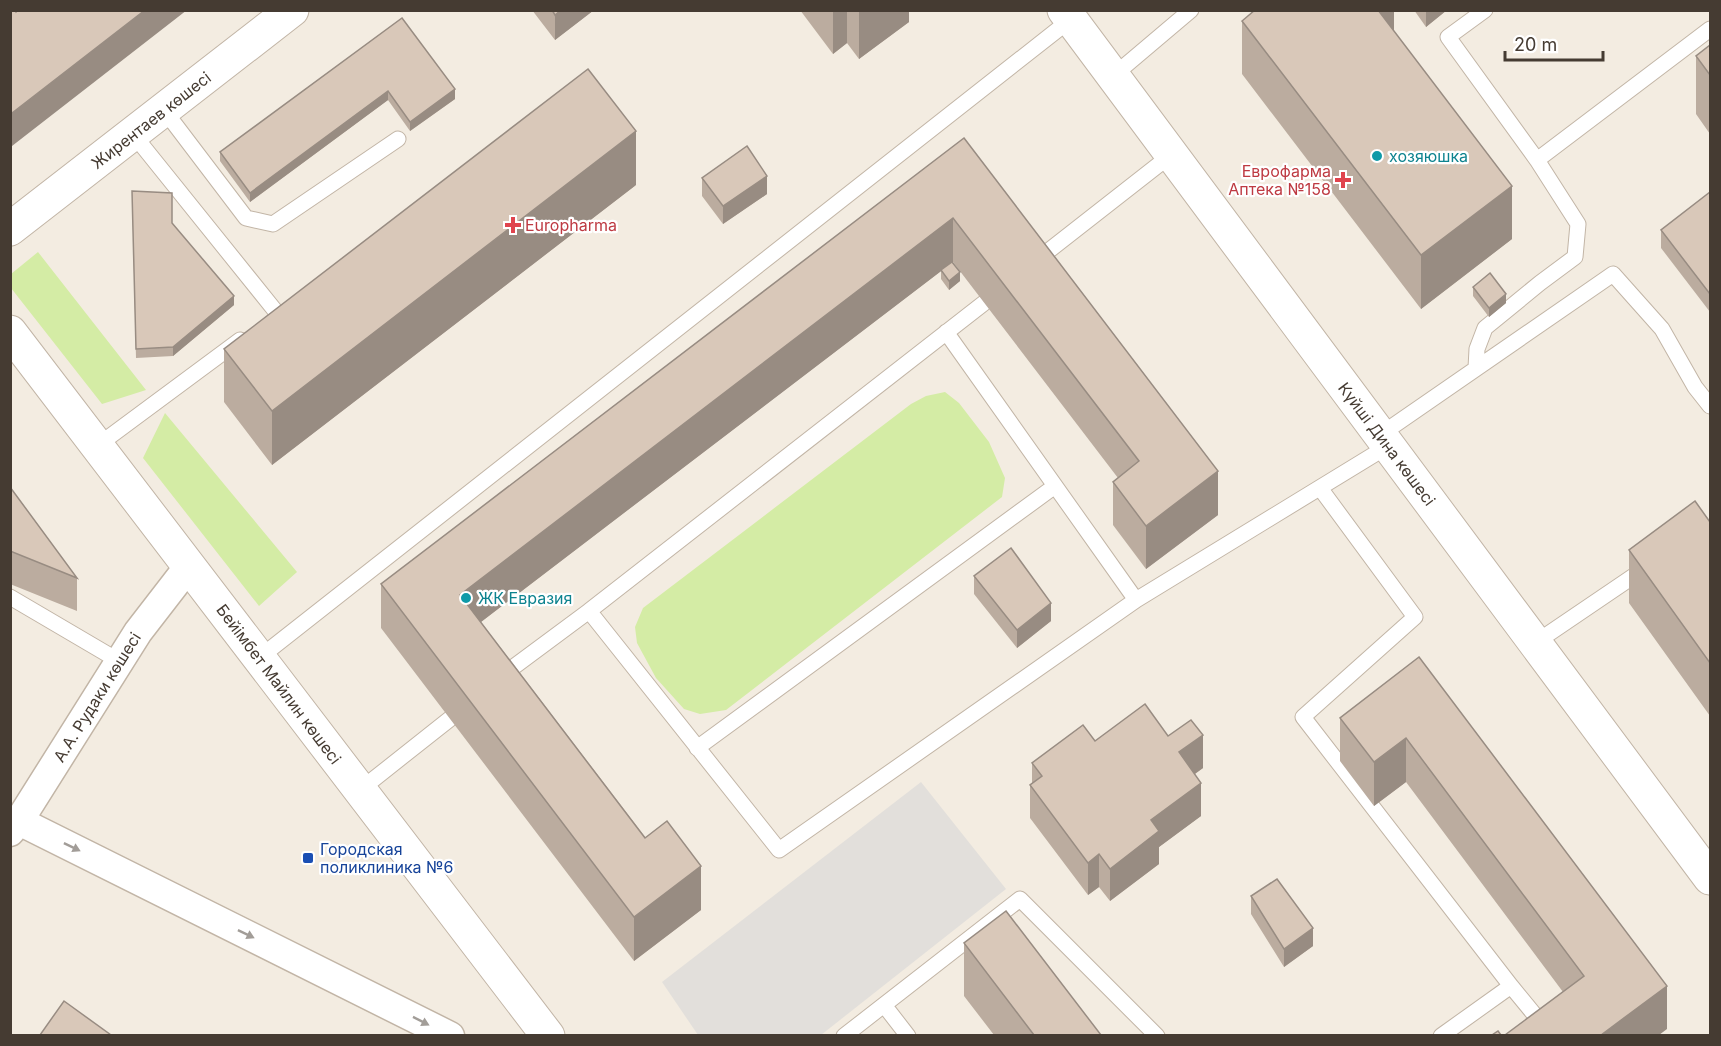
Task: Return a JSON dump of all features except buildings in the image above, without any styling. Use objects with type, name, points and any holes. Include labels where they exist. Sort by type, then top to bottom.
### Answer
[{"type":"street","name":"Жирентаев көшесі","points":[[10,229],[164,110],[279,14]]},
{"type":"street","name":"Күйші Дина көшесі","points":[[1067,15],[1710,878]]},
{"type":"street","name":"Бейімбет Майлин көшесі","points":[[10,332],[548,1035]]},
{"type":"street","name":"А.А. Рудаки көшесі","points":[[15,826],[138,632],[189,566]]},
{"type":"street","points":[[15,826],[450,1035]]},
{"type":"lane","points":[[1113,76],[1191,10]]},
{"type":"lane","points":[[1476,368],[1477,349],[1485,328],[1575,257],[1578,224],[1537,159],[1448,38],[1485,10]]},
{"type":"lane","points":[[259,658],[1067,15]]},
{"type":"lane","points":[[1537,159],[1710,29]]},
{"type":"lane","points":[[164,110],[246,218],[273,224],[398,140]]},
{"type":"lane","points":[[133,134],[277,313]]},
{"type":"lane","points":[[1029,267],[1171,155]]},
{"type":"lane","points":[[590,611],[779,850],[1136,600],[1320,488],[1476,368],[1612,274],[1662,329],[1695,387],[1710,406]]},
{"type":"lane","points":[[493,682],[590,611],[984,303]]},
{"type":"lane","points":[[946,332],[1136,600]]},
{"type":"lane","points":[[98,446],[249,334]]},
{"type":"lane","points":[[697,748],[1055,486]]},
{"type":"lane","points":[[1320,488],[1415,617],[1303,717],[1551,1035]]},
{"type":"lane","points":[[1535,643],[1654,562]]},
{"type":"lane","points":[[10,597],[119,661]]},
{"type":"lane","points":[[360,790],[451,718]]},
{"type":"lane","points":[[844,1035],[1020,899],[1157,1035]]},
{"type":"lane","points":[[1441,1035],[1511,986]]},
{"type":"lane","points":[[884,1005],[908,1035]]},
{"type":"green space","points":[[38,252],[146,390],[102,404],[11,288],[11,274]]},
{"type":"green space","points":[[945,392],[959,403],[989,442],[1005,478],[1002,497],[726,710],[700,714],[684,709],[656,678],[637,643],[635,627],[643,608],[911,404],[926,396]]},
{"type":"green space","points":[[165,413],[297,572],[259,606],[143,458]]},
{"type":"shaded area","points":[[921,782],[1006,889],[821,1035],[698,1035],[662,982]]},
{"type":"place","name":"хозяюшка","points":[[1377,156]]},
{"type":"place","name":"Еврофарма Аптека №158","points":[[1343,180]]},
{"type":"place","name":"Europharma","points":[[513,225]]},
{"type":"place","name":"ЖК Евразия","points":[[466,598]]},
{"type":"place","name":"Городская поликлиника №6","points":[[308,858]]}]
